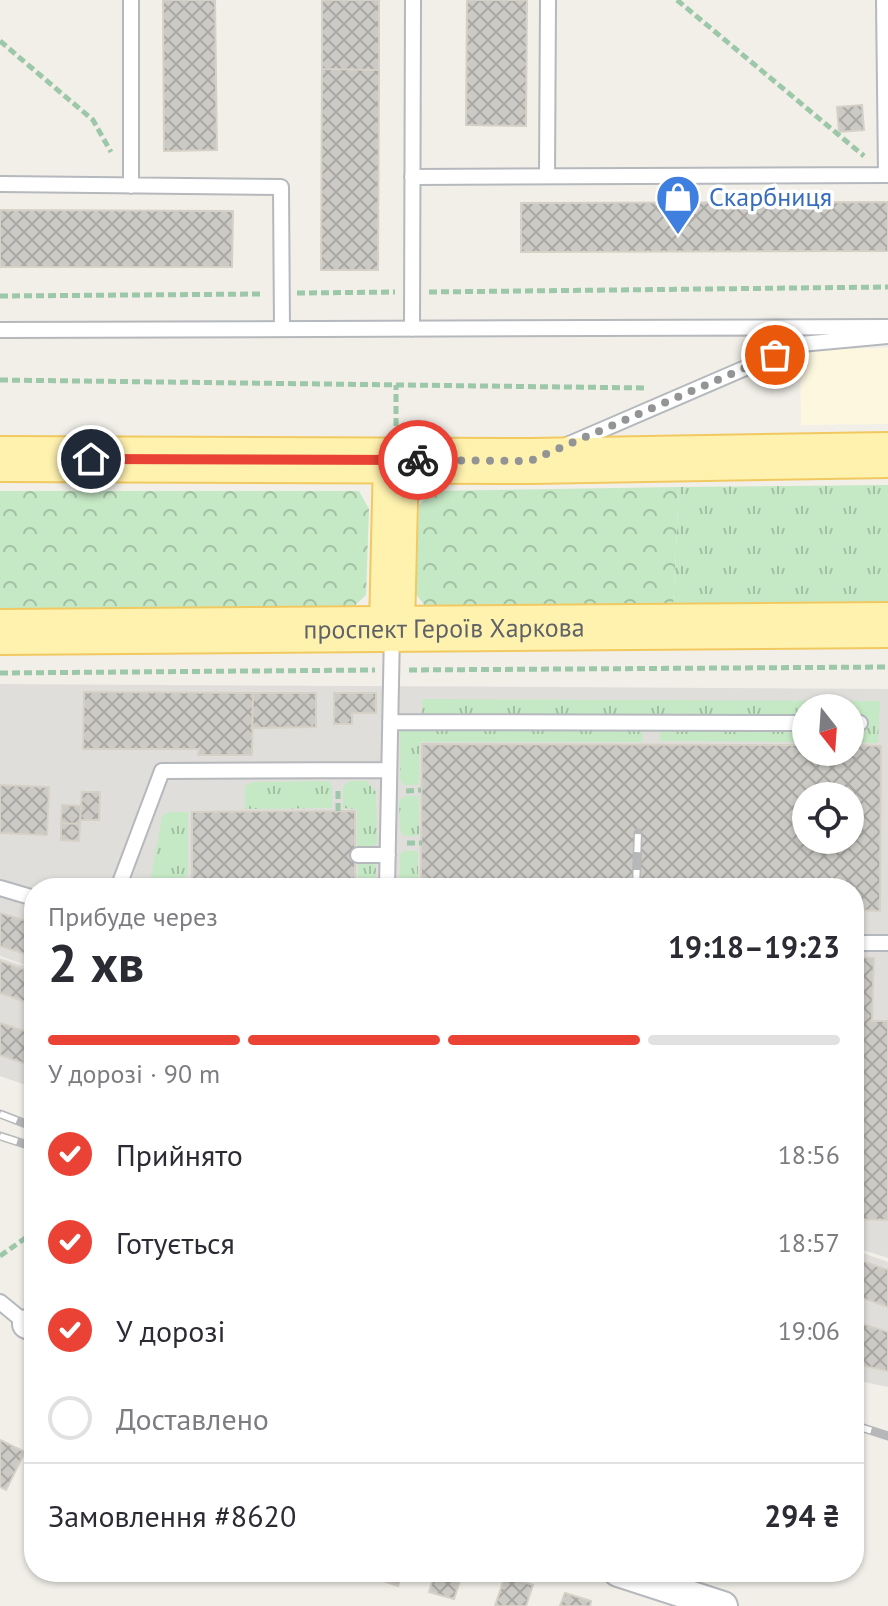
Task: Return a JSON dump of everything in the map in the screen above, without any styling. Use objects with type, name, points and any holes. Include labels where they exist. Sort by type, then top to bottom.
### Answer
[{"type":"main road","points":[[0,459],[530,461],[888,455]]},
{"type":"main road","points":[[391,649],[396,459]]},
{"type":"main road","name":"проспект Героїв Харкова","points":[[0,632],[391,649],[888,625]]},
{"type":"street","points":[[649,1582],[723,1606]]},
{"type":"lane","points":[[131,0],[131,186]]},
{"type":"lane","points":[[412,329],[413,0]]},
{"type":"lane","points":[[547,176],[548,0]]},
{"type":"lane","points":[[412,177],[887,175],[884,0]]},
{"type":"lane","points":[[0,184],[281,187],[282,329]]},
{"type":"lane","points":[[0,330],[888,327]]},
{"type":"lane","points":[[530,461],[801,344],[888,336]]},
{"type":"lane","points":[[387,878],[391,649]]},
{"type":"lane","points":[[390,722],[792,723]]},
{"type":"lane","points":[[122,878],[162,771],[388,770]]},
{"type":"lane","points":[[358,855],[388,855]]},
{"type":"lane","points":[[0,888],[24,895]]},
{"type":"lane","points":[[864,943],[888,943]]},
{"type":"lane","points":[[0,1302],[24,1321]]},
{"type":"path","points":[[677,0],[887,175]]},
{"type":"path","points":[[0,41],[93,120],[131,186]]},
{"type":"path","points":[[0,296],[888,287]]},
{"type":"path","points":[[0,380],[697,389]]},
{"type":"path","points":[[0,673],[391,649],[888,667]]},
{"type":"path","points":[[0,1256],[24,1239]]},
{"type":"shaded area","points":[[888,348],[888,424],[801,425],[800,350]]},
{"type":"shaded area","points":[[0,684],[888,689],[888,1258],[864,1250],[864,878],[24,878],[24,964],[0,956]]},
{"type":"shaded area","points":[[0,958],[24,966],[24,1084],[0,1076]]},
{"type":"shaded area","points":[[864,1254],[888,1262],[888,1387],[864,1382]]},
{"type":"green space","points":[[888,485],[888,607],[673,610],[679,487]]},
{"type":"green space","points":[[679,487],[673,610],[429,611],[416,594],[419,505],[433,491]]},
{"type":"green space","points":[[0,491],[359,491],[369,509],[366,595],[349,611],[0,609]]},
{"type":"green space","points":[[422,699],[792,701],[792,718],[425,718]]},
{"type":"green space","points":[[864,701],[880,701],[878,743],[864,743]]},
{"type":"green space","points":[[405,726],[643,726],[642,742],[420,742],[419,785],[404,785],[400,780],[400,731]]},
{"type":"green space","points":[[660,727],[792,728],[792,742],[660,741]]},
{"type":"green space","points":[[328,781],[332,787],[332,808],[245,809],[245,786],[252,782]]},
{"type":"green space","points":[[350,781],[367,781],[376,792],[377,843],[373,847],[357,847],[357,809],[343,808],[343,787]]},
{"type":"green space","points":[[405,796],[419,796],[419,836],[405,836],[400,831],[399,801]]},
{"type":"green space","points":[[169,812],[188,812],[188,873],[184,878],[151,878],[162,816]]},
{"type":"green space","points":[[418,851],[418,878],[399,878],[400,854]]},
{"type":"green space","points":[[358,863],[373,863],[376,878],[358,878]]},
{"type":"building","points":[[163,0],[215,0],[217,150],[164,151]]},
{"type":"building","points":[[322,0],[379,0],[379,70],[322,69]]},
{"type":"building","points":[[467,0],[527,0],[526,126],[466,125]]},
{"type":"building","points":[[322,69],[379,70],[378,270],[321,270]]},
{"type":"building","points":[[862,105],[864,130],[839,132],[837,107]]},
{"type":"building","points":[[888,202],[888,251],[521,252],[521,203]]},
{"type":"building","points":[[0,210],[233,211],[232,267],[0,267]]},
{"type":"building","points":[[84,692],[253,693],[252,755],[198,755],[199,749],[83,749]]},
{"type":"building","points":[[253,693],[316,693],[316,727],[252,728]]},
{"type":"building","points":[[334,693],[376,693],[376,713],[352,713],[352,724],[334,724]]},
{"type":"building","points":[[422,744],[792,745],[792,766],[864,766],[864,745],[881,746],[880,911],[864,910],[864,878],[421,878]]},
{"type":"building","points":[[0,785],[49,787],[47,835],[0,833]]},
{"type":"building","points":[[82,792],[100,792],[99,820],[80,820]]},
{"type":"building","points":[[62,805],[81,806],[80,824],[61,823]]},
{"type":"building","points":[[355,811],[355,878],[192,878],[192,812]]},
{"type":"building","points":[[61,823],[80,824],[79,841],[61,840]]},
{"type":"building","points":[[0,913],[24,920],[24,954],[0,946]]},
{"type":"building","points":[[864,958],[874,958],[872,1021],[888,1021],[888,1220],[864,1219]]},
{"type":"building","points":[[0,961],[24,969],[24,1001],[0,993]]},
{"type":"building","points":[[0,1023],[24,1031],[24,1063],[0,1055]]},
{"type":"building","points":[[864,1262],[888,1270],[888,1307],[864,1299]]},
{"type":"building","points":[[864,1324],[888,1332],[888,1371],[864,1366]]},
{"type":"building","points":[[0,1440],[24,1454],[6,1490],[0,1487]]},
{"type":"building","points":[[432,1582],[460,1582],[454,1599],[429,1592]]},
{"type":"building","points":[[503,1582],[533,1585],[526,1606],[495,1606]]},
{"type":"building","points":[[565,1593],[591,1601],[590,1606],[560,1606]]},
{"type":"railway","points":[[636,878],[638,833]]},
{"type":"railway","points":[[0,1114],[24,1123]]},
{"type":"railway","points":[[0,1136],[24,1144]]},
{"type":"railway","points":[[864,1428],[888,1436]]},
{"type":"way so far","points":[[418,460],[530,461],[775,355]]},
{"type":"place","name":"Скарбниця","points":[[678,236]]},
{"type":"route","points":[[91,459],[418,460]]}]
